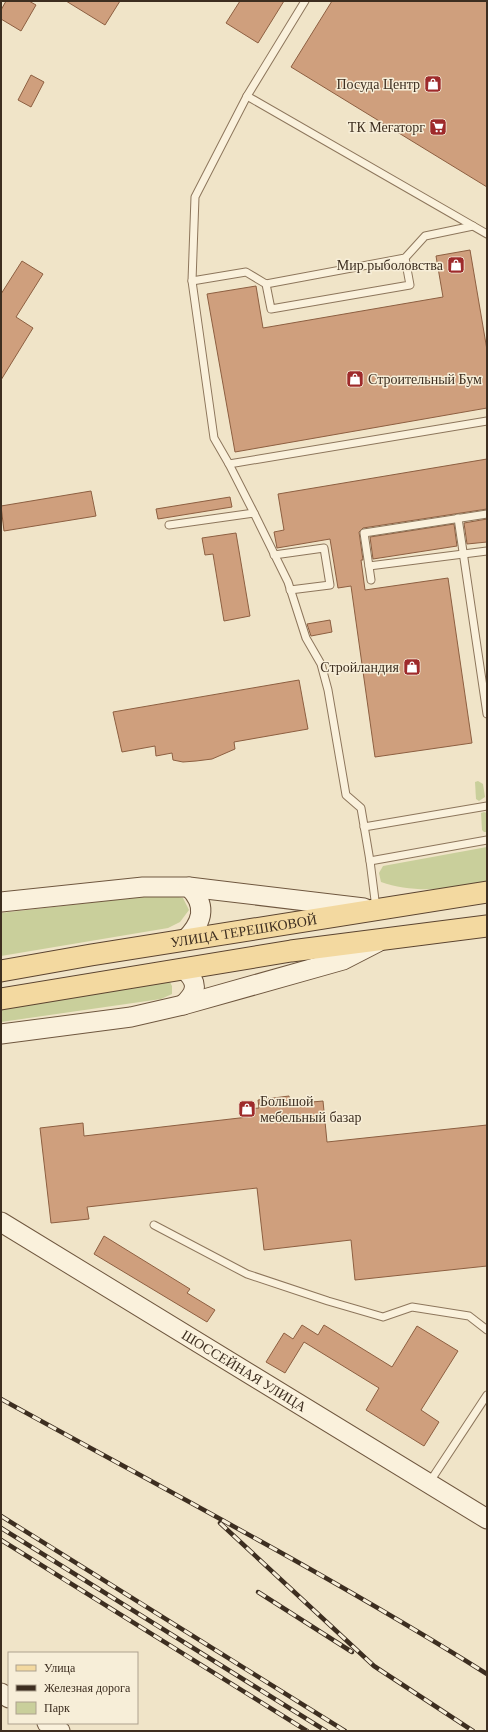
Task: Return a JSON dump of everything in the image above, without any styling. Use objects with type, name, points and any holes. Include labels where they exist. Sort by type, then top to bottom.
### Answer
[{"type":"main road","points":[[1,902],[143,887],[189,887],[376,909]]},
{"type":"main road","points":[[185,940],[195,930],[200,921],[201,911],[196,894],[189,887]]},
{"type":"main road","name":"УЛИЦА ТЕРЕШКОВОЙ","points":[[1,971],[487,892]]},
{"type":"main road","points":[[420,902],[425,935]]},
{"type":"main road","name":"УЛИЦА ТЕРЕШКОВОЙ","points":[[1,999],[291,951],[487,926]]},
{"type":"main road","points":[[1,1034],[131,1017],[183,1005],[343,960],[382,940]]},
{"type":"main road","points":[[183,1005],[193,996],[195,988],[194,980],[184,969]]},
{"type":"main road","name":"ШОССЕЙНАЯ УЛИЦА","points":[[1,1222],[487,1519]]},
{"type":"main road","points":[[49,1724],[60,1731]]},
{"type":"lane","points":[[305,1],[247,96],[195,197],[192,281],[214,438],[254,512],[290,590],[306,638],[321,664],[328,690],[346,795],[361,808],[376,909]]},
{"type":"lane","points":[[247,96],[487,234]]},
{"type":"lane","points":[[192,281],[246,272],[266,284],[405,258],[425,236],[473,226]]},
{"type":"lane","points":[[266,284],[271,309],[410,285],[405,258]]},
{"type":"lane","points":[[229,464],[487,421]]},
{"type":"lane","points":[[169,525],[254,512]]},
{"type":"lane","points":[[371,580],[364,533],[487,514]]},
{"type":"lane","points":[[458,518],[462,555],[487,714]]},
{"type":"lane","points":[[274,555],[324,548],[330,585],[290,590]]},
{"type":"lane","points":[[369,566],[487,552]]},
{"type":"lane","points":[[364,827],[487,806]]},
{"type":"lane","points":[[370,861],[487,840]]},
{"type":"lane","points":[[154,1225],[247,1274],[328,1301],[383,1317],[412,1307],[469,1316],[487,1330]]},
{"type":"lane","points":[[429,1483],[487,1395]]},
{"type":"green space","points":[[478,781],[483,784],[485,797],[479,801],[476,799],[475,782]]},
{"type":"green space","points":[[481,813],[487,813],[487,832],[482,830]]},
{"type":"green space","points":[[487,847],[487,882],[461,887],[420,889],[393,886],[381,882],[379,873],[383,866]]},
{"type":"green space","points":[[167,894],[183,898],[189,910],[180,922],[168,928],[1,956],[1,913]]},
{"type":"green space","points":[[169,980],[172,986],[172,994],[161,999],[1,1022],[1,1007]]},
{"type":"building","points":[[6,1],[29,1],[36,5],[21,31],[1,19],[1,10]]},
{"type":"building","points":[[66,1],[120,1],[105,25]]},
{"type":"building","points":[[240,1],[284,1],[258,43],[226,23]]},
{"type":"building","name":"ТК Мегаторг","points":[[332,1],[487,1],[487,187],[291,67]]},
{"type":"building","points":[[31,75],[44,82],[31,107],[18,100]]},
{"type":"building","name":"Строительный Бум","points":[[470,250],[487,350],[487,408],[235,452],[207,294],[256,286],[263,328],[443,297],[436,256]]},
{"type":"building","points":[[22,261],[43,274],[16,317],[33,328],[1,380],[1,294]]},
{"type":"building","points":[[487,459],[487,509],[363,528],[359,532],[365,590],[448,578],[472,743],[375,757],[351,586],[338,588],[330,539],[277,548],[274,532],[284,530],[278,494]]},
{"type":"building","points":[[91,491],[96,516],[4,531],[1,506]]},
{"type":"building","points":[[230,497],[232,507],[158,519],[156,509]]},
{"type":"building","points":[[487,519],[487,542],[467,544],[464,523]]},
{"type":"building","points":[[454,524],[457,546],[373,559],[370,537]]},
{"type":"building","points":[[236,533],[250,616],[224,621],[213,554],[205,555],[202,538]]},
{"type":"building","points":[[330,620],[332,632],[311,636],[307,624]]},
{"type":"building","points":[[299,680],[308,729],[234,742],[235,749],[212,759],[196,761],[183,762],[173,760],[172,753],[156,756],[155,746],[122,752],[113,712]]},
{"type":"building","points":[[289,1096],[290,1104],[323,1101],[327,1142],[487,1125],[487,1266],[355,1280],[351,1240],[264,1250],[257,1188],[87,1207],[89,1219],[51,1223],[40,1128],[83,1123],[84,1136],[248,1117],[247,1109],[259,1108],[258,1100]]},
{"type":"building","points":[[104,1236],[190,1289],[187,1293],[215,1310],[207,1322],[94,1254]]},
{"type":"building","points":[[302,1325],[318,1335],[324,1325],[392,1367],[417,1326],[458,1351],[421,1410],[439,1422],[424,1446],[366,1410],[379,1388],[304,1342],[285,1373],[266,1362],[284,1333],[293,1339]]},
{"type":"railway","points":[[1,1399],[307,1567],[487,1674]]},
{"type":"railway","points":[[1,1516],[345,1731]]},
{"type":"railway","points":[[220,1523],[374,1666],[473,1731]]},
{"type":"railway","points":[[1,1528],[326,1731]]},
{"type":"railway","points":[[1,1540],[307,1731]]},
{"type":"railway","points":[[258,1592],[352,1652]]},
{"type":"place","name":"Посуда Центр","points":[[433,84]]},
{"type":"place","name":"ТК Мегаторг","points":[[438,127]]},
{"type":"place","name":"Мир рыболовства","points":[[456,265]]},
{"type":"place","name":"Строительный Бум","points":[[355,379]]},
{"type":"place","name":"Стройландия","points":[[412,667]]},
{"type":"place","name":"Большой мебельный базар","points":[[247,1109]]}]
